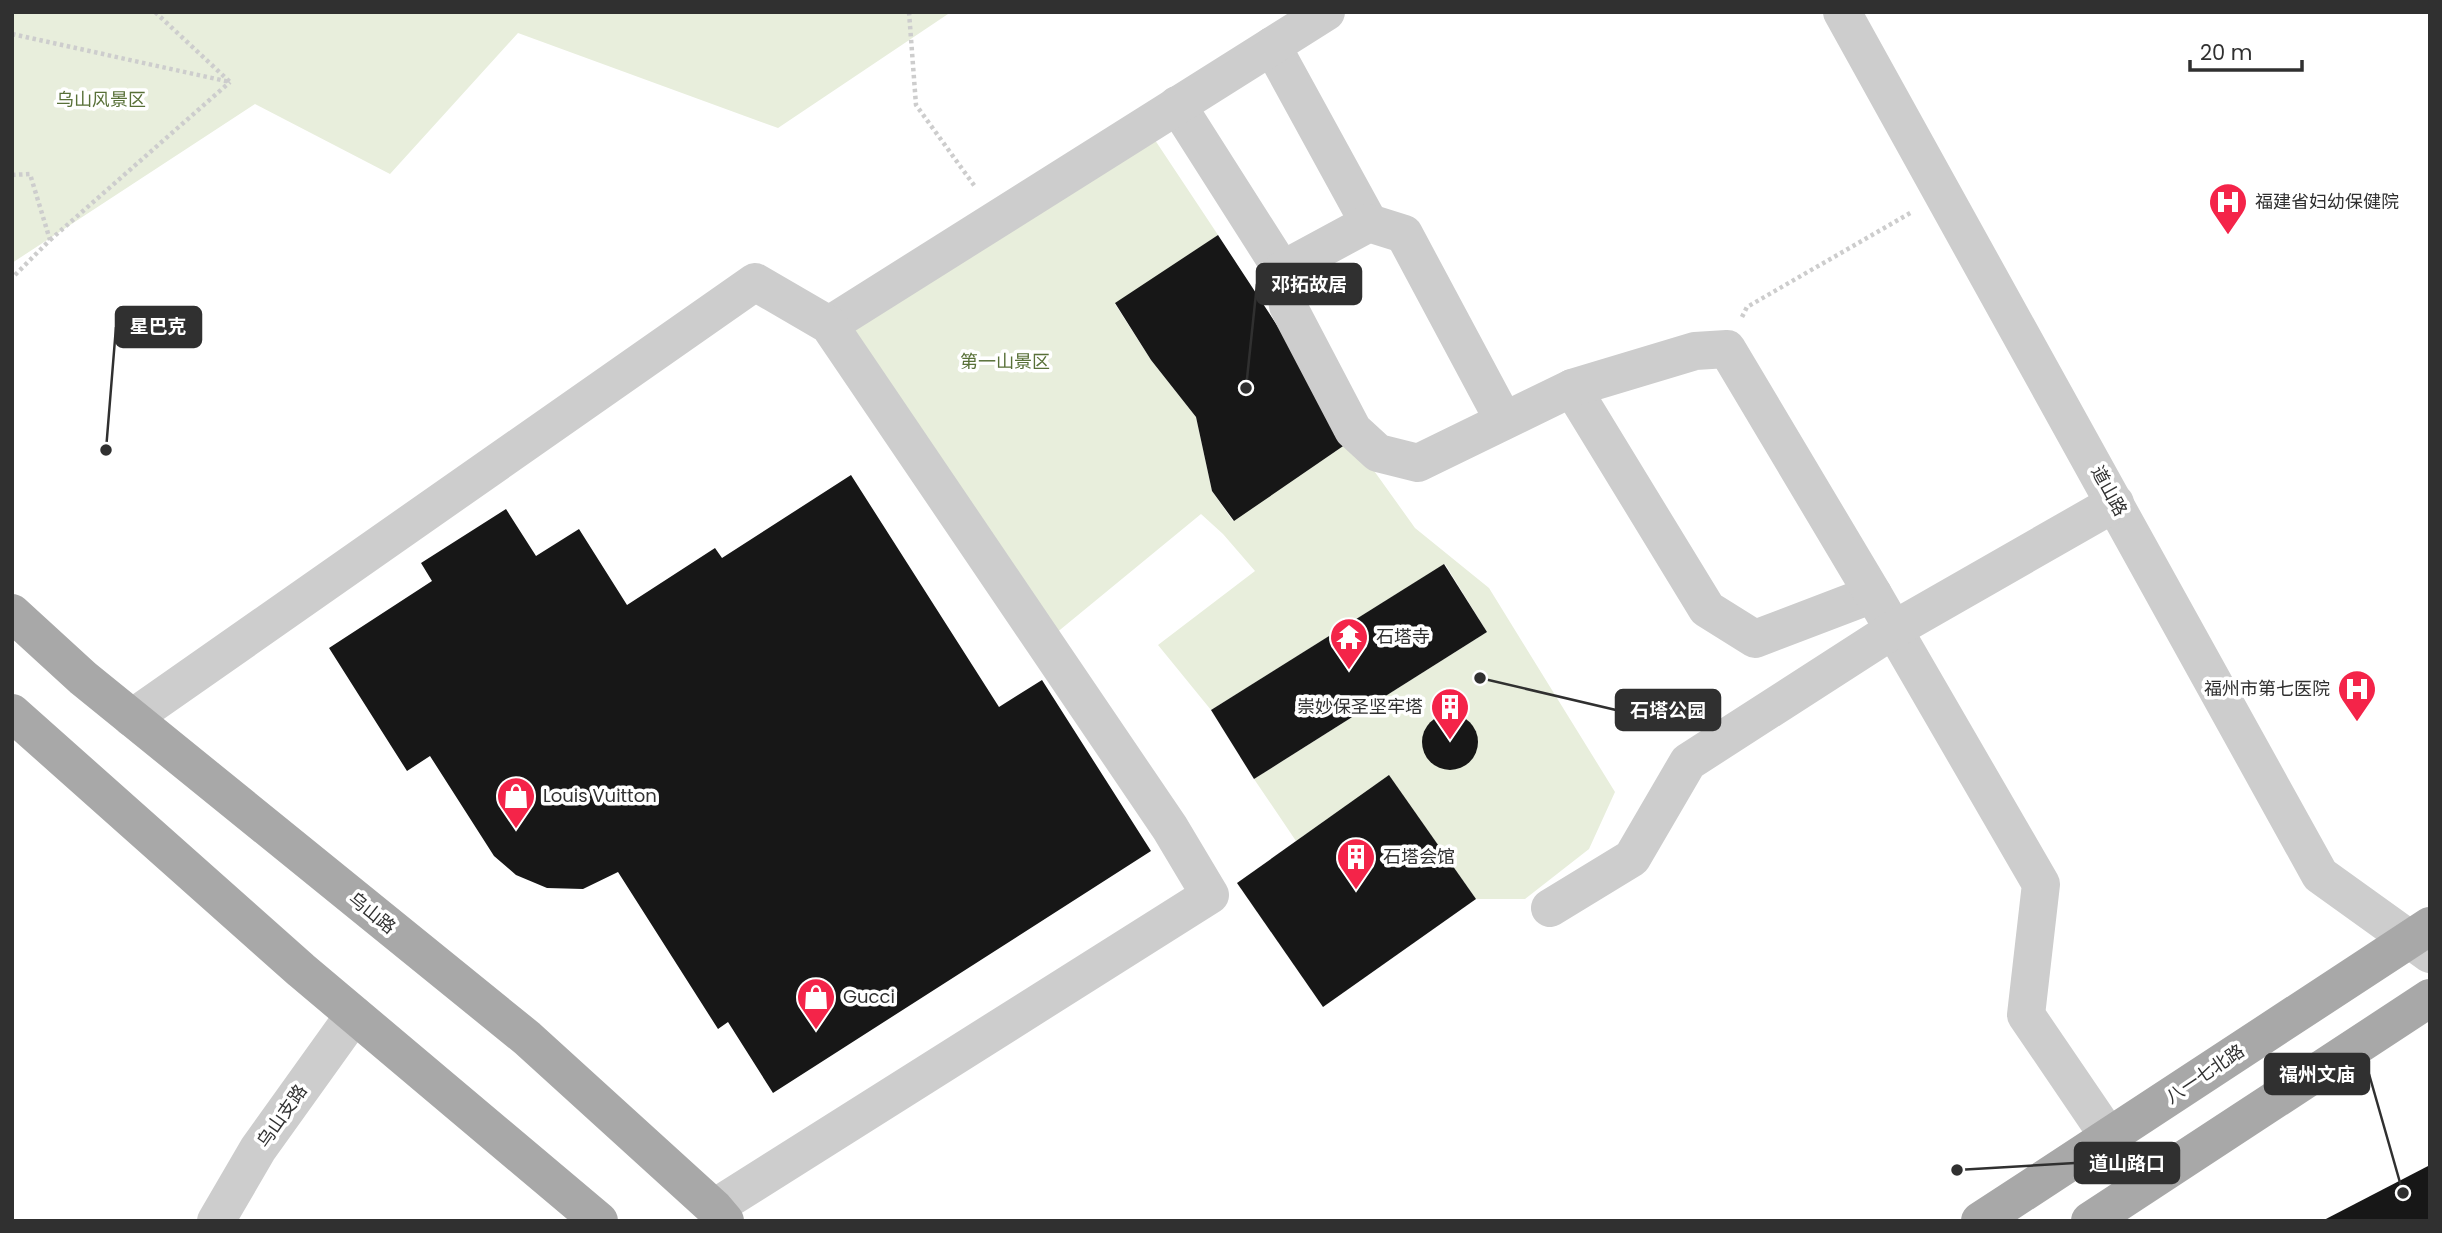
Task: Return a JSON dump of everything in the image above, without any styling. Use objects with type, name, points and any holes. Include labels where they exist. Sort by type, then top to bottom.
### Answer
[{"type":"main road","name":"乌山路","points":[[12,613],[83,678],[527,1038],[719,1214]]},
{"type":"main road","points":[[12,713],[354,1015],[599,1221]]},
{"type":"main road","name":"八一七北路","points":[[1980,1221],[2423,940]]},
{"type":"main road","points":[[2090,1221],[2430,998]]},
{"type":"street","points":[[829,325],[1326,12]]},
{"type":"street","name":"道山路","points":[[1842,12],[2320,875],[2423,940]]},
{"type":"street","points":[[1272,46],[1369,223],[1404,234],[1504,421]]},
{"type":"street","points":[[1177,105],[1282,270],[1288,306],[1353,430],[1378,453],[1418,463],[1572,388],[1695,351],[1727,349],[2041,884],[2026,1015],[2109,1138]]},
{"type":"street","points":[[1282,270],[1369,223]]},
{"type":"street","points":[[132,718],[755,282],[829,325],[1170,828],[1210,895],[719,1214]]},
{"type":"street","points":[[1572,388],[1707,609],[1755,639],[1873,594]]},
{"type":"street","points":[[1550,908],[1632,858],[1689,762],[1893,630],[2115,503]]},
{"type":"street","name":"乌山支路","points":[[216,1221],[258,1149],[354,1015]]},
{"type":"path","points":[[155,12],[230,82]]},
{"type":"path","points":[[909,12],[916,105],[997,218]]},
{"type":"path","points":[[12,34],[230,82]]},
{"type":"path","points":[[12,278],[50,240],[230,82]]},
{"type":"path","points":[[12,174],[30,174],[50,240]]},
{"type":"path","points":[[1727,349],[1747,307],[1943,194]]},
{"type":"green space","name":"乌山风景区","points":[[12,12],[951,12],[778,128],[518,33],[390,174],[255,104],[12,263]]},
{"type":"green space","name":"第一山景区","points":[[1145,125],[1218,235],[1115,304],[1151,360],[1196,417],[1212,491],[1233,521],[1352,440],[1415,528],[1489,588],[1615,792],[1589,849],[1525,899],[1476,899],[1389,776],[1296,841],[1254,779],[1487,632],[1445,564],[1211,710],[1158,645],[1255,571],[1223,534],[1201,514],[1044,643],[829,325]]},
{"type":"building","points":[[1218,235],[1352,440],[1234,521],[1212,491],[1196,417],[1151,360],[1115,303]]},
{"type":"building","points":[[851,475],[999,707],[1042,680],[1151,851],[773,1093],[728,1022],[718,1029],[618,872],[583,889],[547,888],[516,875],[494,856],[430,756],[407,771],[329,648],[432,581],[421,563],[506,509],[536,556],[579,529],[627,605],[715,548],[722,558]]},
{"type":"building","name":"石塔寺","points":[[1444,564],[1487,632],[1254,779],[1211,710]]},
{"type":"building","name":"崇妙保圣坚牢塔","points":[[1450,714],[1461,716],[1470,722],[1476,731],[1476,753],[1470,762],[1461,768],[1450,770],[1439,768],[1430,762],[1424,753],[1422,742],[1424,731],[1430,722],[1439,716]]},
{"type":"building","name":"石塔会馆","points":[[1389,775],[1476,899],[1323,1007],[1237,883]]},
{"type":"building","points":[[2430,1165],[2430,1221],[2322,1221]]},
{"type":"place","name":"福建省妇幼保健院","points":[[2228,236]]},
{"type":"place","name":"邓拓故居","points":[[1246,388]]},
{"type":"place","name":"星巴克","points":[[106,450]]},
{"type":"place","name":"石塔寺","points":[[1349,671]]},
{"type":"place","name":"石塔公园","points":[[1480,678]]},
{"type":"place","name":"福州市第七医院","points":[[2357,723]]},
{"type":"place","name":"崇妙保圣坚牢塔","points":[[1450,741]]},
{"type":"place","name":"Louis Vuitton","points":[[516,830]]},
{"type":"place","name":"石塔会馆","points":[[1356,891]]},
{"type":"place","name":"Gucci","points":[[816,1031]]},
{"type":"place","name":"道山路口","points":[[1957,1170]]},
{"type":"place","name":"福州文庙","points":[[2403,1193]]}]
